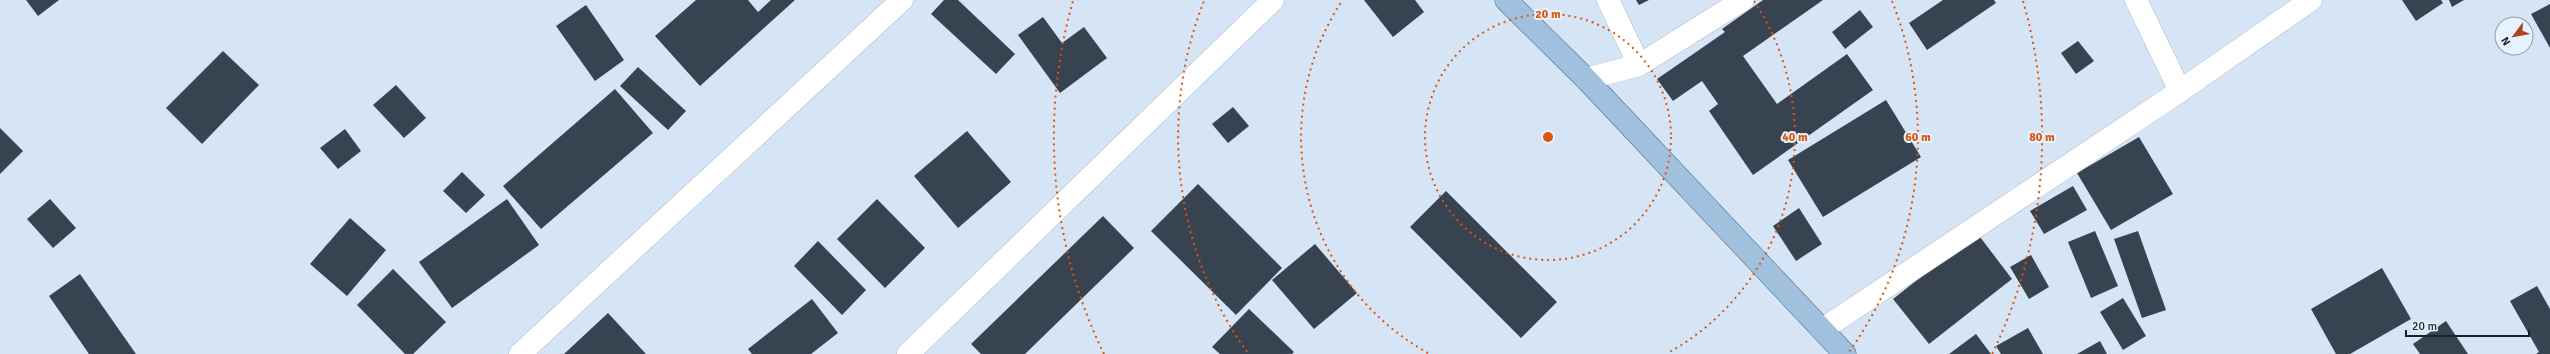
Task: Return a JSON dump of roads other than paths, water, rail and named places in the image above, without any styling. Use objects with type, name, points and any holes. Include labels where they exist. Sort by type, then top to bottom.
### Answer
[{"type":"main road","points":[[1506,0],[1586,79],[1845,354]]},
{"type":"street","points":[[520,354],[902,0]]},
{"type":"street","points":[[908,354],[1273,0]]},
{"type":"street","points":[[1608,0],[1639,65]]},
{"type":"street","points":[[1586,79],[1639,65],[1743,0]]},
{"type":"street","points":[[2136,0],[2180,91]]},
{"type":"street","points":[[1823,330],[2180,91],[2311,0]]}]
